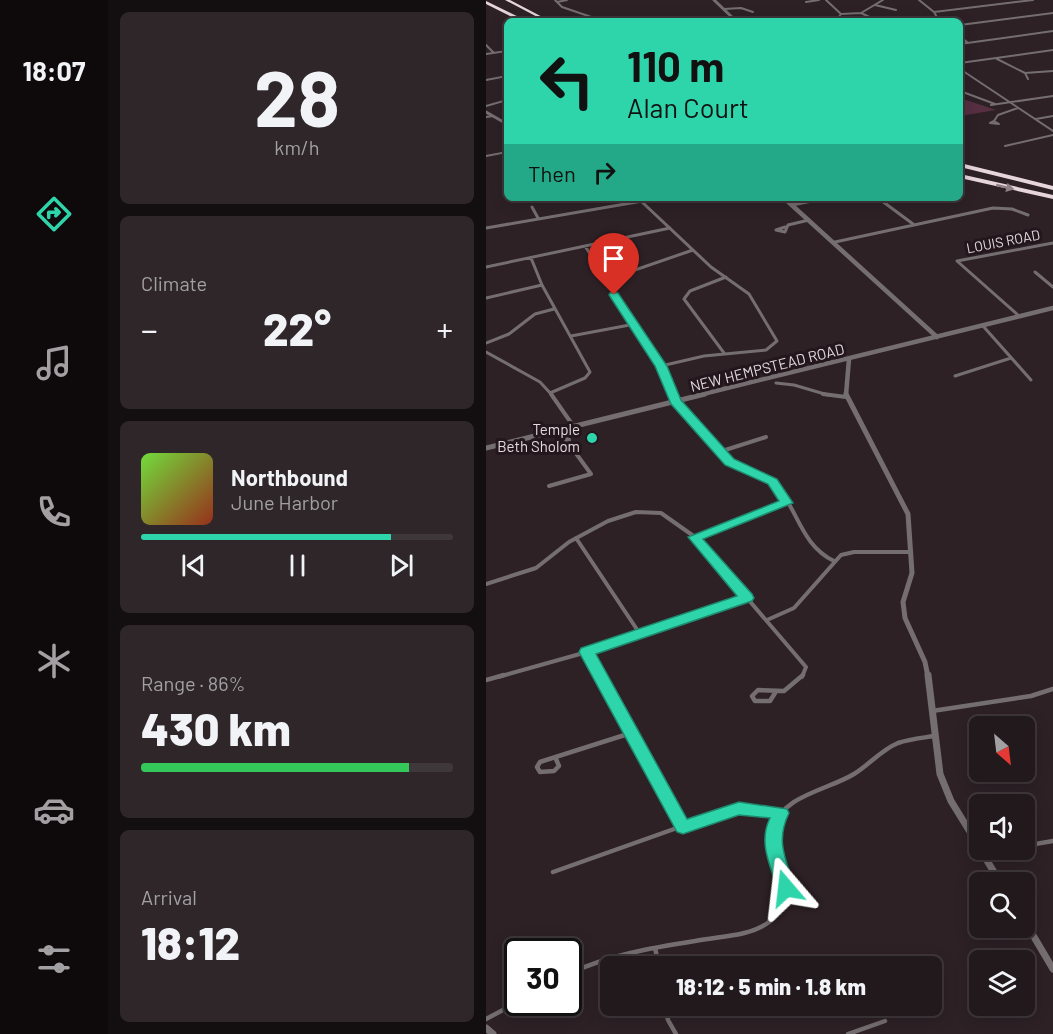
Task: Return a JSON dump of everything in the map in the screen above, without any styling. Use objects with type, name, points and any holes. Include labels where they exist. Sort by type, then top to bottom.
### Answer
[{"type":"highway","points":[[507,0],[542,18]]},
{"type":"highway","points":[[486,2],[517,18]]},
{"type":"highway","points":[[963,166],[1053,188]]},
{"type":"highway","points":[[963,177],[1053,197]]},
{"type":"street","points":[[556,1],[567,0]]},
{"type":"street","points":[[714,0],[732,18]]},
{"type":"street","points":[[806,2],[819,0]]},
{"type":"street","points":[[826,0],[841,14],[861,13],[872,18]]},
{"type":"street","points":[[861,13],[883,0]]},
{"type":"street","points":[[919,0],[934,12],[937,18]]},
{"type":"street","points":[[934,12],[1033,0]]},
{"type":"street","points":[[556,1],[562,7],[594,18]]},
{"type":"street","points":[[874,5],[896,10]]},
{"type":"street","points":[[724,9],[741,8],[753,12]]},
{"type":"street","points":[[963,25],[1053,13]]},
{"type":"street","points":[[838,18],[841,14]]},
{"type":"street","points":[[963,44],[1053,31]]},
{"type":"street","points":[[963,39],[968,43]]},
{"type":"street","points":[[486,45],[495,53]]},
{"type":"street","points":[[963,63],[1053,50]]},
{"type":"street","points":[[486,54],[504,52]]},
{"type":"street","points":[[996,58],[1010,68],[1025,73],[1053,71]]},
{"type":"street","points":[[963,71],[1053,133]]},
{"type":"street","points":[[1025,73],[1028,79]]},
{"type":"street","points":[[486,80],[504,77]]},
{"type":"street","points":[[963,92],[993,104],[1053,96]]},
{"type":"street","points":[[486,106],[504,101]]},
{"type":"street","points":[[994,121],[1001,112],[1019,108]]},
{"type":"street","points":[[486,112],[504,122]]},
{"type":"street","points":[[486,117],[493,116]]},
{"type":"street","points":[[1035,119],[1053,116]]},
{"type":"street","points":[[1005,146],[1053,133]]},
{"type":"street","points":[[486,156],[504,153]]},
{"type":"street","points":[[486,228],[646,201]]},
{"type":"street","points":[[787,201],[836,242],[937,337]]},
{"type":"street","points":[[792,205],[812,201]]},
{"type":"street","points":[[642,202],[694,250],[749,294],[777,341],[766,350],[724,354],[661,366]]},
{"type":"street","points":[[883,202],[914,225]]},
{"type":"street","points":[[532,207],[538,218]]},
{"type":"street","points":[[836,242],[993,208],[1012,209],[1028,215]]},
{"type":"street","points":[[785,227],[809,220]]},
{"type":"street","points":[[486,267],[670,228]]},
{"type":"street","name":"LOUIS ROAD","points":[[1019,317],[957,261],[1053,243]]},
{"type":"street","points":[[585,246],[603,281],[635,324],[661,366],[676,401],[719,452],[739,467],[773,482],[813,548],[822,556],[834,561]]},
{"type":"street","points":[[603,281],[694,250]]},
{"type":"street","points":[[531,258],[554,309],[590,372],[585,378],[550,393]]},
{"type":"street","points":[[1035,272],[1053,287]]},
{"type":"street","points":[[724,354],[684,299],[690,291],[726,277]]},
{"type":"street","points":[[486,298],[542,285]]},
{"type":"street","name":"NEW HEMPSTEAD ROAD","points":[[486,448],[1053,308]]},
{"type":"street","points":[[486,343],[509,334],[535,314],[554,309]]},
{"type":"street","points":[[571,336],[635,324]]},
{"type":"street","points":[[983,326],[1031,380]]},
{"type":"street","points":[[486,352],[527,373],[550,393],[571,427],[569,444]]},
{"type":"street","points":[[955,376],[1011,358]]},
{"type":"street","points":[[849,359],[846,366],[848,385],[846,397],[908,514],[912,573],[903,602],[905,618],[925,662],[934,736],[944,788],[969,831]]},
{"type":"street","points":[[776,383],[791,383],[827,396],[846,397]]},
{"type":"street","points":[[549,486],[591,474],[559,430]]},
{"type":"street","points":[[719,452],[766,437]]},
{"type":"street","points":[[695,537],[787,503]]},
{"type":"street","points":[[486,584],[533,570],[576,538],[611,521],[636,512],[659,513],[674,519],[695,537],[806,667],[806,674],[800,682],[775,693],[770,701],[755,701],[752,696],[755,691],[762,689],[775,693]]},
{"type":"street","points":[[576,538],[640,634]]},
{"type":"street","points":[[767,620],[794,608],[841,555],[854,552],[909,552]]},
{"type":"street","points":[[486,680],[587,652],[746,598]]},
{"type":"street","points":[[587,652],[683,827]]},
{"type":"street","points":[[932,711],[1031,696],[1053,689]]},
{"type":"street","points":[[555,759],[631,733]]},
{"type":"street","points":[[582,969],[623,954],[750,931],[773,920],[783,905],[786,888],[772,844],[773,828],[781,813],[793,804],[853,775],[895,744],[934,736]]},
{"type":"street","points":[[552,872],[739,808],[781,813]]},
{"type":"street","points":[[1035,844],[1053,841]]},
{"type":"street","points":[[1035,937],[1053,969]]},
{"type":"street","points":[[656,948],[657,956]]},
{"type":"street","points":[[486,1019],[504,1009]]},
{"type":"street","points":[[667,1016],[676,1034]]},
{"type":"street","points":[[848,1034],[885,1021]]},
{"type":"street","points":[[486,1028],[493,1034]]},
{"type":"shaded area","points":[[963,99],[996,110],[963,116]]},
{"type":"place","name":"Temple Beth Sholom","points":[[592,438]]},
{"type":"route","points":[[614,295],[661,366],[676,401],[719,452],[739,467],[773,482],[781,490],[787,503],[695,537],[746,598],[587,652],[683,827],[739,808],[781,813],[773,828],[772,844],[786,888]]}]
